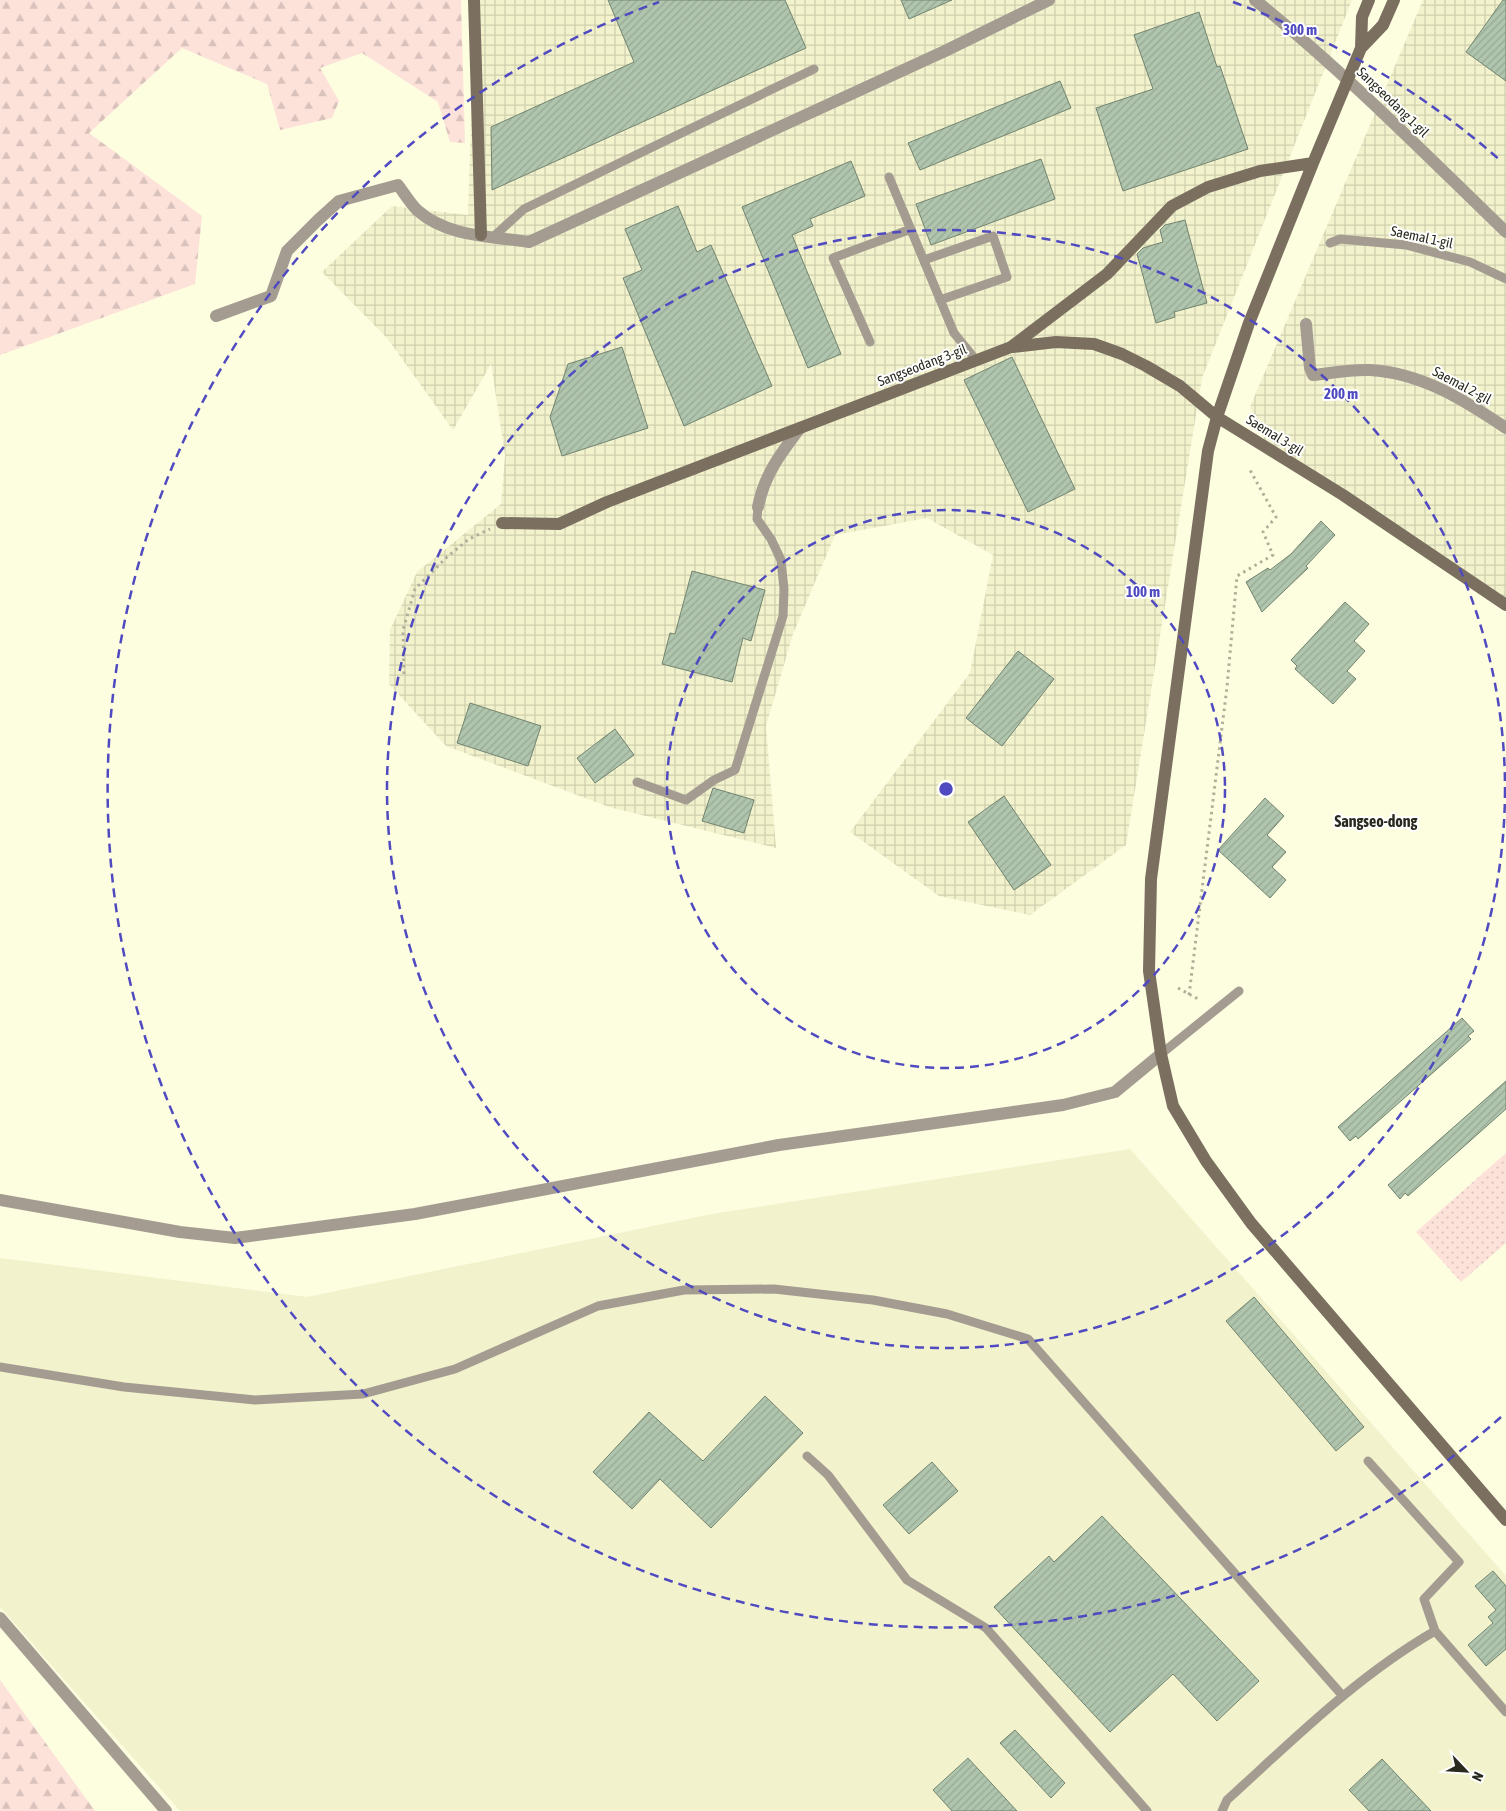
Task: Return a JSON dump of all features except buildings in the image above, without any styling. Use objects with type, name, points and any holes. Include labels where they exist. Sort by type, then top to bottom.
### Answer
[{"type":"street","points":[[474,0],[487,236]]},
{"type":"street","points":[[216,316],[271,296],[287,250],[339,201],[398,185],[416,209],[441,226],[487,236],[528,242],[945,51],[1048,0]]},
{"type":"street","name":"Sangseodang 1-gil","points":[[1255,0],[1303,38],[1348,79],[1506,232]]},
{"type":"street","points":[[1361,48],[1362,18],[1369,0]]},
{"type":"street","points":[[1394,0],[1382,25],[1361,48],[1313,163],[1249,323],[1217,417],[1208,451],[1151,879],[1148,971],[1161,1054],[1174,1109],[1206,1161],[1245,1215],[1506,1520]]},
{"type":"street","name":"Sangseodang 3-gil","points":[[502,523],[558,524],[607,502],[1011,347],[1100,280],[1172,206],[1208,187],[1260,171],[1313,163]]},
{"type":"street","name":"Saemal 2-gil","points":[[1306,324],[1310,368],[1313,376],[1370,370],[1404,374],[1441,388],[1506,428]]},
{"type":"street","name":"Saemal 3-gil","points":[[1011,347],[1056,342],[1094,344],[1122,354],[1180,386],[1217,417],[1343,495],[1506,605]]},
{"type":"street","points":[[758,507],[761,489],[773,463],[800,428]]},
{"type":"street","points":[[0,1200],[180,1232],[235,1238],[416,1214],[779,1146],[1063,1105],[1115,1092],[1161,1054]]},
{"type":"street","points":[[0,1618],[166,1811]]},
{"type":"lane","points":[[487,236],[524,209],[814,69]]},
{"type":"lane","points":[[889,178],[954,333],[976,360]]},
{"type":"lane","points":[[870,342],[833,258],[911,229]]},
{"type":"lane","points":[[924,260],[993,236],[1007,277],[940,300]]},
{"type":"lane","name":"Saemal 1-gil","points":[[1330,244],[1340,238],[1406,245],[1470,262],[1506,279]]},
{"type":"lane","points":[[637,782],[686,800],[714,780],[735,770],[783,616],[784,589],[781,560],[771,539],[757,519],[758,507]]},
{"type":"lane","points":[[1161,1054],[1239,991]]},
{"type":"lane","points":[[0,1367],[124,1387],[255,1400],[363,1394],[454,1369],[598,1306],[684,1290],[774,1289],[873,1300],[947,1314],[1028,1339],[1342,1695]]},
{"type":"lane","points":[[807,1456],[828,1476],[907,1580],[986,1628],[1147,1811]]},
{"type":"lane","points":[[1368,1461],[1459,1562],[1424,1599],[1435,1631],[1506,1712]]},
{"type":"lane","points":[[1222,1811],[1227,1800],[1342,1695],[1414,1643],[1435,1631]]},
{"type":"path","points":[[1189,995],[1227,687],[1237,576],[1273,556],[1263,532],[1276,517],[1250,470]]},
{"type":"path","points":[[404,674],[403,630],[415,589],[447,557],[469,539],[502,523]]},
{"type":"path","points":[[1178,988],[1200,1000]]},
{"type":"shaded area","points":[[475,0],[1352,0],[1202,378],[1126,845],[1030,915],[939,896],[850,832],[970,673],[993,555],[927,518],[835,535],[793,634],[766,726],[776,848],[609,807],[446,746],[389,684],[390,630],[417,572],[501,504],[505,455],[491,364],[453,430],[387,338],[322,272],[392,206],[468,215]]},
{"type":"shaded area","points":[[1423,0],[1506,0],[1506,605],[1265,441],[1250,407]]},
{"type":"shaded area","points":[[1130,1149],[1506,1576],[1506,1811],[180,1811],[0,1607],[0,1258],[307,1297],[712,1214]]},
{"type":"green space","points":[[0,0],[461,0],[465,143],[450,142],[438,102],[362,53],[320,68],[339,101],[332,118],[280,130],[267,84],[182,48],[89,133],[202,216],[195,284],[0,355]]},
{"type":"green space","points":[[1506,1153],[1506,1243],[1461,1282],[1416,1232]]},
{"type":"green space","points":[[0,1680],[95,1811],[0,1811]]},
{"type":"district","name":"Sangseo-dong","points":[[1376,821]]}]
